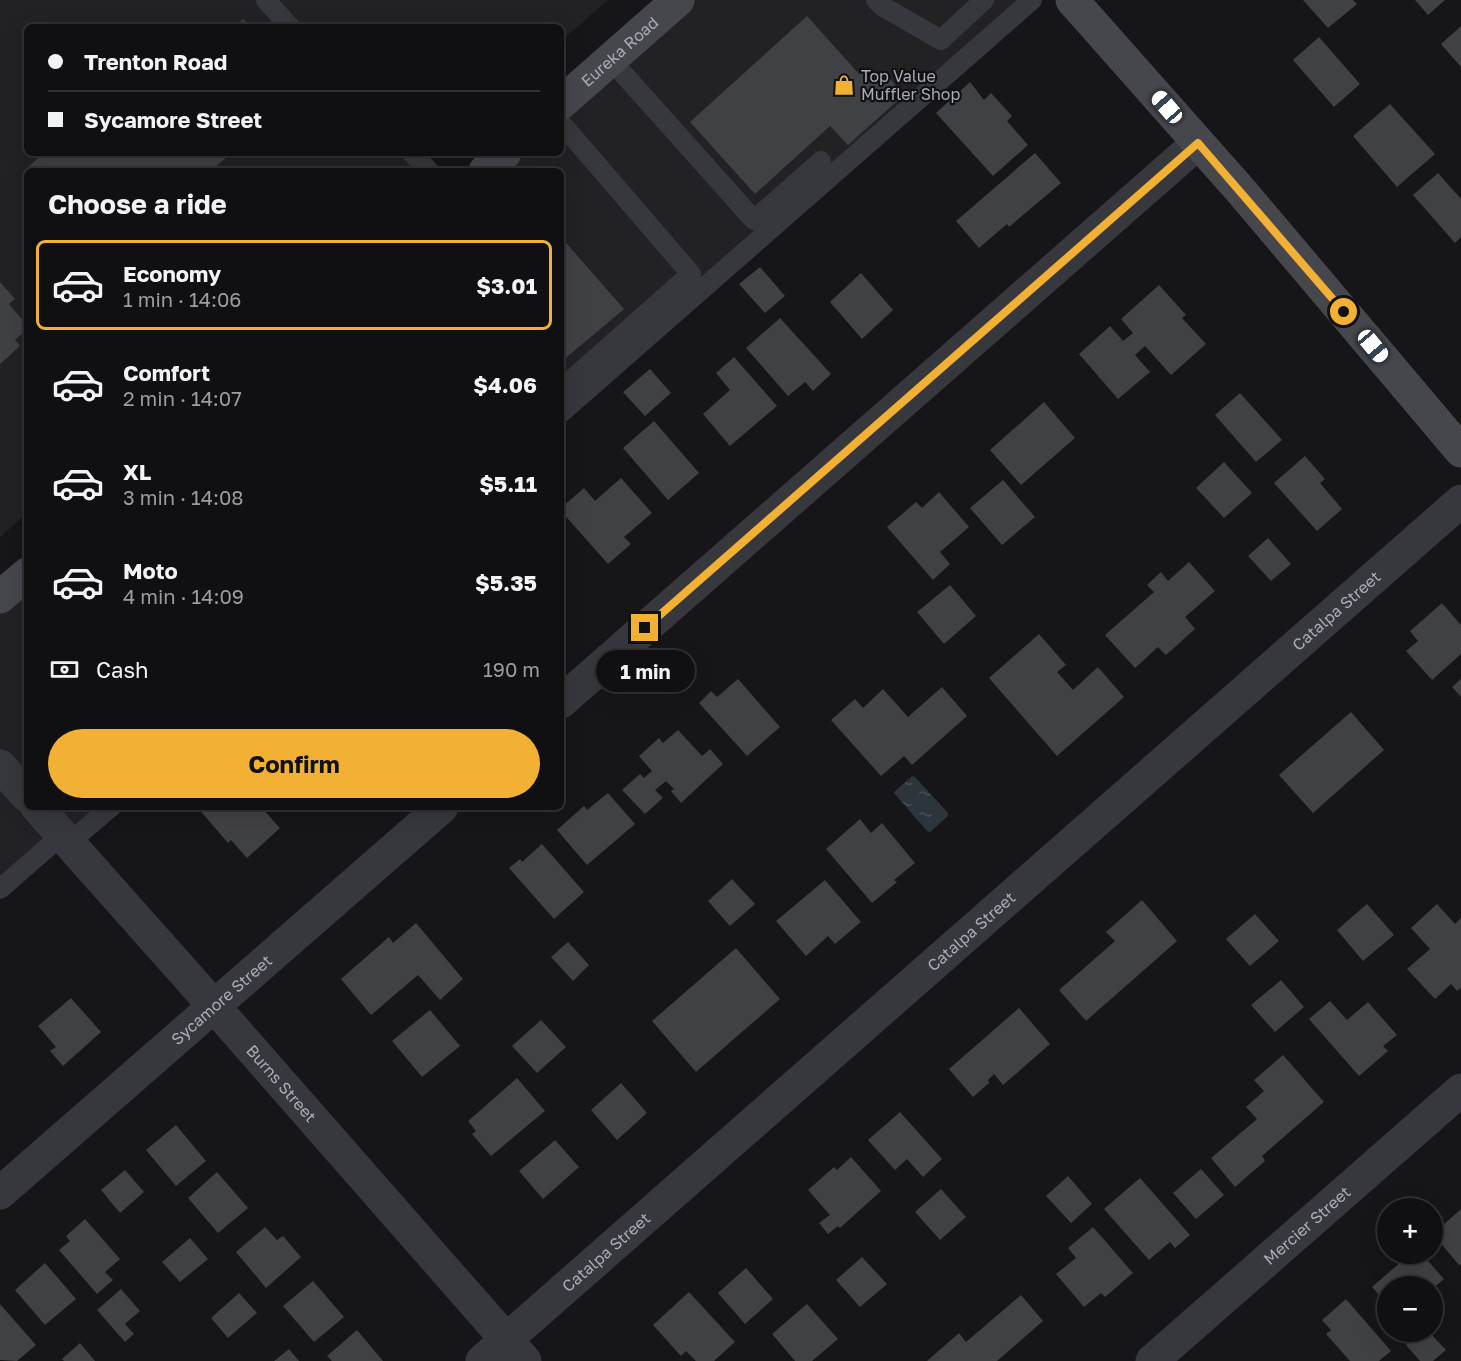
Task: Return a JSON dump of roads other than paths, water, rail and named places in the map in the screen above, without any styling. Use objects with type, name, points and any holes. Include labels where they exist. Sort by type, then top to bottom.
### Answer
[{"type":"street","name":"Eureka Road","points":[[564,100],[678,0]]},
{"type":"street","points":[[1072,0],[1257,210],[1461,451]]},
{"type":"street","points":[[564,699],[1198,143]]},
{"type":"street","points":[[488,168],[502,156]]},
{"type":"street","name":"Catalpa Street","points":[[482,1361],[515,1350],[1461,501]]},
{"type":"street","points":[[0,597],[24,577]]},
{"type":"street","points":[[0,766],[24,793]]},
{"type":"street","name":"Burns Street","points":[[40,810],[515,1350]]},
{"type":"street","name":"Sycamore Street","points":[[0,1193],[439,810]]},
{"type":"street","name":"Mercier Street","points":[[1152,1361],[1461,1090]]},
{"type":"lane","points":[[266,0],[287,24]]},
{"type":"lane","points":[[876,0],[882,6],[941,40],[984,0]]},
{"type":"lane","points":[[564,409],[1032,0]]},
{"type":"lane","points":[[610,60],[754,220],[821,161]]},
{"type":"lane","points":[[564,126],[691,274],[564,386]]},
{"type":"lane","points":[[415,156],[426,168]]},
{"type":"lane","points":[[0,889],[107,810]]},
{"type":"water","points":[[914,776],[948,813],[948,816],[930,832],[894,793]]},
{"type":"place","name":"Top Value Muffler Shop","points":[[844,85]]}]
